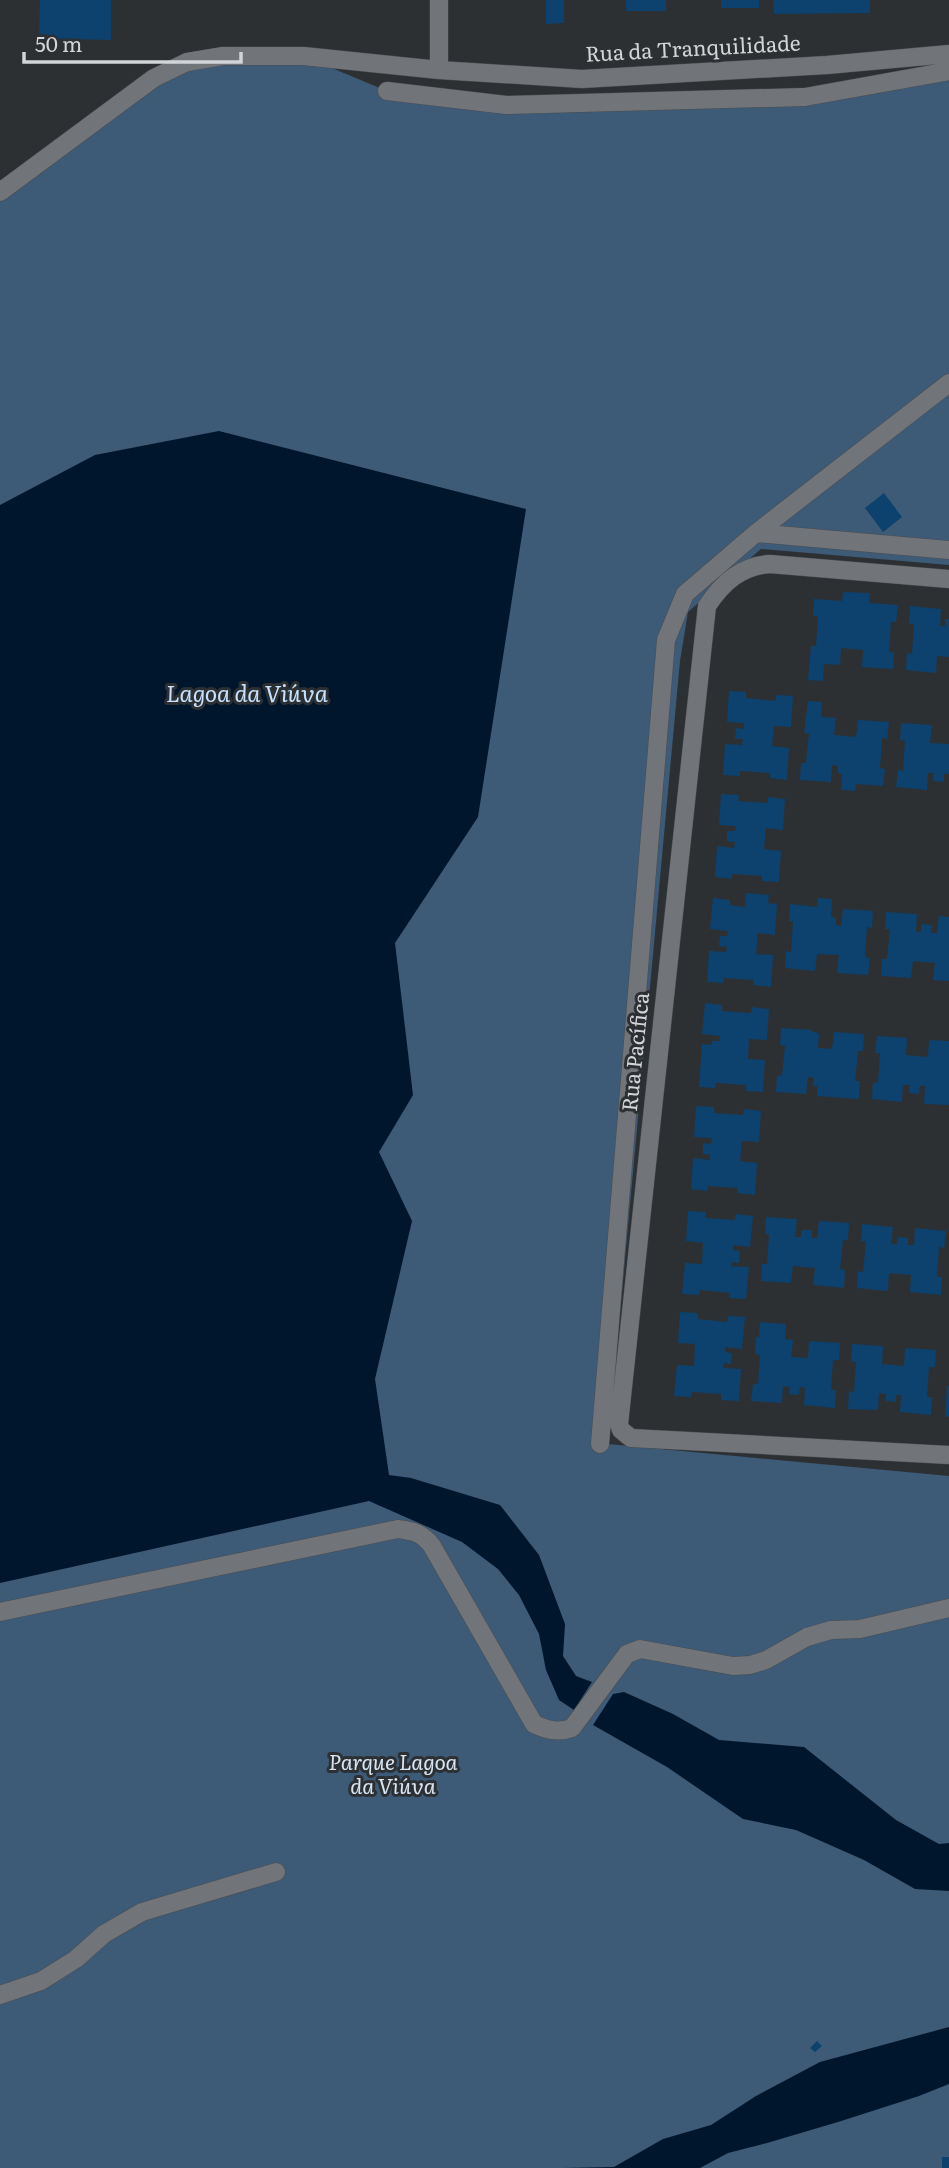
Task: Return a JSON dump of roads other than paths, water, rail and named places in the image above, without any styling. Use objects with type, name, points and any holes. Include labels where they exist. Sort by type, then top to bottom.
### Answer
[{"type":"street","points":[[439,0],[439,70]]},
{"type":"street","name":"Rua da Tranquilidade","points":[[0,192],[154,78],[187,62],[223,56],[303,56],[439,70],[582,79],[827,65],[949,54]]},
{"type":"street","points":[[387,91],[506,105],[805,97],[949,71]]},
{"type":"street","points":[[600,1444],[666,640],[685,594],[756,533],[949,383]]},
{"type":"street","points":[[756,533],[949,550]]},
{"type":"street","name":"Rua Pacífica","points":[[949,579],[770,564],[754,565],[727,582],[707,606],[619,1424],[621,1430],[631,1438],[949,1455]]},
{"type":"street","points":[[0,1612],[398,1530],[415,1531],[425,1536],[432,1546],[534,1724],[544,1729],[564,1731],[572,1728],[627,1654],[633,1651],[640,1649],[733,1666],[750,1665],[766,1660],[807,1637],[831,1630],[860,1629],[949,1608]]},
{"type":"street","points":[[0,1995],[41,1981],[76,1959],[104,1934],[142,1912],[276,1872]]},
{"type":"water","name":"Lagoa da Viúva","points":[[219,431],[526,509],[478,817],[395,943],[413,1095],[379,1152],[412,1221],[375,1379],[389,1475],[411,1478],[500,1505],[539,1555],[565,1624],[563,1656],[576,1676],[592,1682],[574,1710],[559,1700],[546,1670],[539,1634],[519,1595],[498,1569],[462,1542],[369,1501],[0,1583],[0,505],[95,455]]},
{"type":"water","points":[[624,1692],[673,1714],[719,1740],[804,1747],[896,1820],[939,1844],[949,1843],[949,1891],[915,1889],[864,1860],[796,1830],[743,1819],[667,1767],[593,1725],[613,1694]]},
{"type":"water","points":[[949,2027],[949,2084],[919,2096],[728,2153],[700,2168],[563,2168],[614,2167],[663,2139],[711,2125],[756,2096],[820,2062]]},
{"type":"park label","name":"Parque Lagoa da Viúva","points":[[393,1775]]}]
